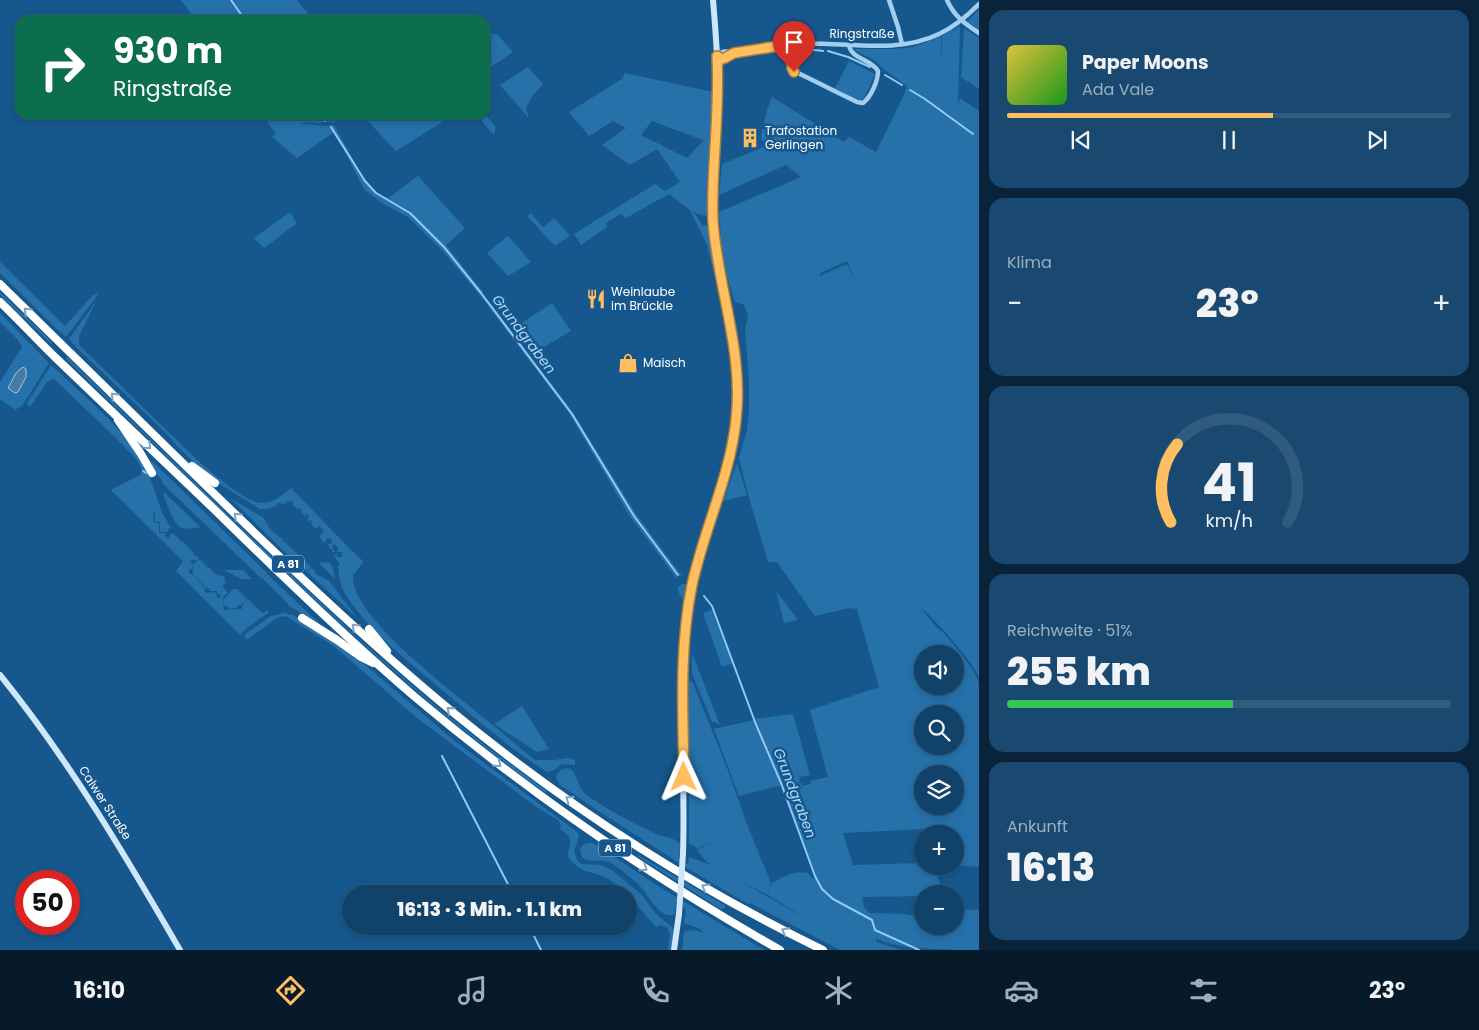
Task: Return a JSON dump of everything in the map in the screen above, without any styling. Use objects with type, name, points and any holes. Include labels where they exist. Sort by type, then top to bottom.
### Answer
[{"type":"highway","name":"A 81","points":[[0,284],[306,581],[405,671],[489,741],[599,821],[707,888],[823,950]]},
{"type":"highway","name":"A 81","points":[[0,302],[292,585],[415,697],[506,770],[588,830],[674,887],[780,950]]},
{"type":"highway","points":[[113,412],[152,473]]},
{"type":"highway","points":[[174,454],[215,483]]},
{"type":"highway","points":[[302,618],[360,657],[382,667]]},
{"type":"highway","points":[[369,629],[405,671]]},
{"type":"main road","points":[[674,950],[679,914],[683,853],[682,694],[685,635],[691,589],[697,564],[730,455],[738,400],[736,355],[713,222],[718,104],[713,0]]},
{"type":"main road","name":"Calwer Straße","points":[[0,675],[77,780],[128,859],[180,950]]},
{"type":"street","points":[[889,0],[902,44]]},
{"type":"street","points":[[947,0],[956,16],[979,33]]},
{"type":"street","name":"Ringstraße","points":[[717,56],[721,52],[726,51],[734,53],[791,44],[849,45],[916,42],[938,35],[979,4]]},
{"type":"street","points":[[791,44],[792,68],[794,72],[857,102],[863,103],[866,101],[877,79],[878,71],[873,64],[854,54],[850,50],[849,45]]},
{"type":"shaded area","points":[[181,0],[297,0],[309,15],[192,15]]},
{"type":"shaded area","points":[[979,9],[979,31],[967,22]]},
{"type":"shaded area","points":[[960,26],[958,105],[960,98],[979,111],[979,677],[964,655],[964,645],[956,645],[921,608],[954,645],[914,645],[914,695],[964,695],[964,657],[977,678],[979,684],[979,867],[964,866],[964,825],[914,825],[914,830],[843,833],[853,865],[914,863],[914,875],[938,875],[940,885],[914,885],[914,896],[862,897],[864,907],[869,913],[914,916],[914,935],[964,935],[964,909],[979,910],[979,950],[910,947],[896,945],[876,938],[877,942],[901,950],[840,950],[750,903],[748,904],[690,870],[560,785],[556,777],[559,772],[568,768],[571,769],[580,787],[588,796],[606,808],[656,834],[678,842],[680,844],[679,859],[688,864],[689,857],[711,865],[697,850],[718,840],[697,849],[689,844],[689,682],[692,681],[771,883],[768,893],[772,883],[789,874],[798,872],[808,873],[812,879],[816,876],[783,786],[801,783],[802,786],[811,784],[810,781],[828,777],[810,710],[879,687],[857,609],[849,608],[815,616],[777,562],[768,562],[739,458],[747,430],[749,408],[745,329],[748,316],[744,305],[735,302],[727,277],[722,251],[719,212],[801,177],[786,165],[719,195],[722,164],[766,146],[778,157],[761,137],[766,113],[772,97],[844,142],[849,137],[876,152],[907,86],[874,60],[855,49],[914,47],[941,36],[941,68],[942,36]],"holes":[[[847,261],[857,284],[847,264],[820,276],[820,273]],[[733,877],[768,895],[807,919]]]},
{"type":"shaded area","points":[[964,28],[979,38],[979,89],[961,77]]},
{"type":"shaded area","points":[[490,34],[497,34],[513,52],[490,68]]},
{"type":"shaded area","points":[[849,61],[875,74],[865,97],[859,101],[835,88]]},
{"type":"shaded area","points":[[528,67],[543,84],[532,96],[526,109],[529,118],[500,85]]},
{"type":"shaded area","points":[[625,73],[713,92],[709,148],[709,213],[704,216],[692,212],[703,226],[710,227],[716,281],[707,245],[690,210],[669,194],[626,218],[621,214],[606,223],[607,227],[581,245],[574,234],[655,184],[665,191],[680,182],[657,149],[630,165],[602,145],[626,128],[613,121],[589,136],[569,112],[622,79]],"holes":[[[652,121],[704,140],[687,158],[641,135]]]},
{"type":"shaded area","points":[[266,120],[339,120],[333,123],[309,122],[300,124],[334,125],[365,181],[376,193],[388,198],[418,176],[465,228],[446,245],[483,292],[481,294],[493,306],[572,411],[636,514],[682,576],[678,575],[677,579],[629,515],[569,413],[479,294],[442,250],[408,217],[382,203],[364,189],[333,133],[297,158],[272,137],[276,134]]},
{"type":"shaded area","points":[[367,120],[445,120],[396,151]]},
{"type":"shaded area","points":[[481,120],[490,120],[495,126],[495,134]]},
{"type":"shaded area","points":[[290,212],[297,223],[264,248],[254,238]]},
{"type":"shaded area","points":[[531,213],[543,227],[554,218],[570,236],[555,246],[527,216]]},
{"type":"shaded area","points":[[508,236],[531,262],[508,276],[487,253]]},
{"type":"shaded area","points":[[0,262],[65,326],[92,296],[98,293],[97,296],[66,337],[0,273]]},
{"type":"shaded area","points":[[0,292],[52,342],[51,344],[0,295]]},
{"type":"shaded area","points":[[97,300],[79,336],[79,345],[197,460],[229,486],[256,502],[271,502],[291,488],[363,561],[353,575],[356,590],[365,608],[398,645],[417,663],[535,760],[568,758],[575,760],[575,765],[562,764],[554,770],[547,772],[492,732],[376,632],[364,620],[344,592],[339,576],[338,566],[340,565],[334,555],[337,554],[337,557],[342,557],[342,552],[337,552],[338,547],[334,544],[332,546],[335,552],[332,552],[332,549],[326,545],[332,543],[331,538],[326,539],[326,543],[323,542],[320,536],[324,531],[319,526],[316,529],[311,524],[311,520],[309,522],[307,520],[308,514],[305,516],[300,508],[299,510],[292,504],[294,502],[286,501],[286,504],[277,503],[277,506],[260,509],[213,480],[178,447],[69,339]]},
{"type":"shaded area","points":[[552,303],[571,331],[542,348],[517,326]]},
{"type":"shaded area","points":[[0,313],[49,363],[22,406],[16,409],[17,411],[0,399],[0,382],[22,347],[18,340],[0,322]]},
{"type":"shaded area","points":[[67,357],[232,519],[360,640],[442,711],[547,791],[545,793],[496,756],[401,678],[355,637],[149,440],[66,359]]},
{"type":"shaded area","points":[[51,365],[108,418],[134,448],[148,472],[162,512],[171,528],[168,529],[169,532],[160,532],[160,522],[155,522],[155,513],[153,513],[154,523],[159,523],[159,533],[165,533],[166,538],[170,537],[170,533],[174,534],[199,558],[196,561],[194,559],[190,562],[193,564],[192,569],[189,569],[189,574],[192,574],[205,588],[205,593],[216,592],[217,598],[221,598],[217,591],[210,591],[193,574],[193,565],[199,559],[215,574],[225,577],[226,582],[222,586],[228,593],[223,597],[224,610],[242,609],[242,605],[248,599],[261,612],[264,613],[266,610],[269,612],[240,635],[176,571],[183,561],[111,490],[140,475],[142,472],[141,468],[136,459],[54,379],[47,382],[30,407],[27,403]]},
{"type":"shaded area","points":[[23,367],[26,369],[26,377],[18,392],[15,393],[8,388],[16,373]]},
{"type":"shaded area","points":[[152,461],[267,573],[262,579],[162,483],[162,480],[155,473]]},
{"type":"shaded area","points":[[737,463],[747,495],[723,501]]},
{"type":"shaded area","points":[[163,493],[200,527],[182,528],[179,526],[170,512]]},
{"type":"shaded area","points":[[230,498],[264,518],[270,529],[311,567],[307,571],[298,565]]},
{"type":"shaded area","points":[[328,562],[333,567],[335,579],[319,563]]},
{"type":"shaded area","points":[[312,567],[316,574],[329,581],[358,619],[307,572]]},
{"type":"shaded area","points":[[224,570],[243,570],[252,579],[241,579]]},
{"type":"shaded area","points":[[267,574],[320,625],[288,605],[263,579]]},
{"type":"shaded area","points":[[686,584],[689,588],[681,749],[678,748],[677,679],[683,600],[678,587]]},
{"type":"shaded area","points":[[233,589],[237,589],[247,599],[241,605],[237,605],[237,608],[228,609],[228,606],[224,606],[224,599]]},
{"type":"shaded area","points":[[776,591],[798,620],[784,623]]},
{"type":"shaded area","points":[[712,610],[733,663],[722,667],[703,613]]},
{"type":"shaded area","points":[[281,612],[293,615],[350,652],[456,742],[577,832],[579,836],[574,852],[578,862],[600,865],[610,869],[630,885],[616,885],[610,880],[581,869],[572,862],[568,854],[569,838],[560,829],[561,825],[558,820],[535,806],[417,718],[335,647],[286,616],[277,618],[247,640],[244,635],[271,616],[281,614]]},
{"type":"shaded area","points":[[692,653],[720,725],[712,722],[692,673]]},
{"type":"shaded area","points":[[522,706],[549,749],[537,752],[494,724]]},
{"type":"shaded area","points":[[793,714],[810,775],[799,777],[800,782],[783,785],[755,719]]},
{"type":"shaded area","points":[[754,720],[782,785],[739,796],[714,729]]},
{"type":"shaded area","points":[[593,843],[658,886],[764,950],[682,950],[684,932],[694,930],[704,933],[700,929],[684,923],[685,908],[676,902],[675,914],[664,914],[655,906],[639,885],[620,869],[608,862],[588,860],[582,857],[580,849],[584,844]]},
{"type":"shaded area","points":[[638,855],[726,906],[722,910]]},
{"type":"shaded area","points":[[637,891],[657,915],[672,927],[674,931],[671,950],[668,950],[670,935],[668,928],[661,925],[656,927],[637,905]]},
{"type":"waterway","name":"Grundgraben","points":[[231,0],[242,15]]},
{"type":"waterway","points":[[796,60],[804,52],[823,51]]},
{"type":"waterway","points":[[828,51],[848,57],[870,67]]},
{"type":"waterway","points":[[885,75],[902,85]]},
{"type":"waterway","points":[[910,90],[973,134]]},
{"type":"waterway","name":"Grundgraben","points":[[331,127],[365,181],[376,193],[410,213],[444,247],[481,293],[572,414],[634,516],[678,575]]},
{"type":"waterway","name":"Grundgraben","points":[[704,596],[712,606],[755,722],[781,783],[815,876],[822,889],[833,899],[872,920],[875,930],[919,950]]},
{"type":"waterway","points":[[442,756],[508,885]]},
{"type":"waterway","points":[[534,935],[541,950]]},
{"type":"place","name":"Trafostation Gerlingen","points":[[750,138]]},
{"type":"place","name":"Weinlaube im Brückle","points":[[596,299]]},
{"type":"place","name":"Maisch","points":[[628,363]]},
{"type":"route","points":[[684,777],[682,694],[685,635],[691,589],[730,455],[734,438],[738,400],[736,355],[713,222],[718,104],[717,56],[722,59],[734,53],[791,44],[792,68],[794,72]]}]
